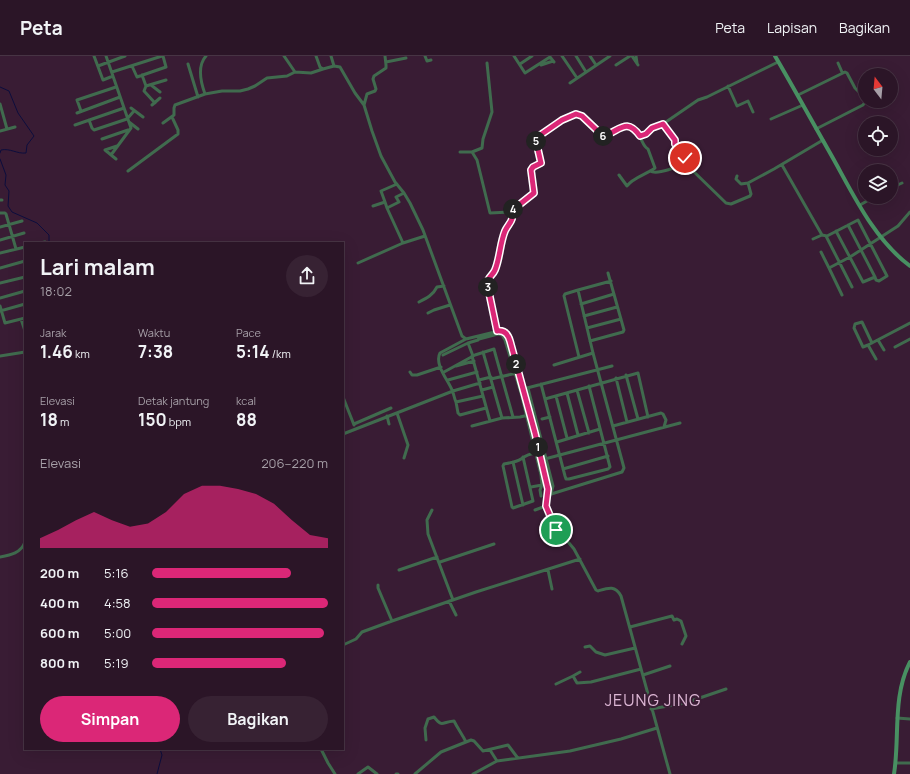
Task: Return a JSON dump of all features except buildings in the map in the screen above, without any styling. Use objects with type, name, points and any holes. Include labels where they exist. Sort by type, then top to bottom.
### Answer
[{"type":"street","points":[[94,56],[103,80],[113,76]]},
{"type":"street","points":[[106,56],[131,128],[111,154]]},
{"type":"street","points":[[98,66],[124,56]]},
{"type":"street","points":[[112,72],[162,56],[166,67],[136,77],[132,66]]},
{"type":"street","points":[[205,94],[201,80],[202,62],[206,56]]},
{"type":"street","points":[[284,56],[295,72]]},
{"type":"street","points":[[316,56],[320,67],[323,69]]},
{"type":"street","points":[[332,56],[334,66]]},
{"type":"street","points":[[364,105],[367,94],[376,89],[373,79],[374,76],[385,69],[386,62],[384,56]]},
{"type":"street","points":[[425,56],[427,61],[431,60]]},
{"type":"street","points":[[514,56],[525,73],[551,57],[553,62],[537,66]]},
{"type":"street","points":[[520,64],[532,56]]},
{"type":"street","points":[[562,56],[577,78]]},
{"type":"street","points":[[576,56],[586,72]]},
{"type":"street","points":[[590,56],[596,65]]},
{"type":"street","points":[[570,83],[596,65],[604,57],[610,56]]},
{"type":"street","points":[[616,65],[631,56],[638,65],[636,56]]},
{"type":"street","points":[[775,56],[860,205],[881,238],[891,250],[910,266]]},
{"type":"street","points":[[386,62],[406,58]]},
{"type":"street","points":[[640,136],[646,134],[652,128],[663,124],[698,100],[778,62]]},
{"type":"street","points":[[460,152],[472,152],[482,148],[482,138],[492,112],[487,63]]},
{"type":"street","points":[[838,63],[842,72]]},
{"type":"street","points":[[188,64],[198,97]]},
{"type":"street","points":[[164,123],[174,114],[175,105],[205,94],[248,89],[267,78],[287,76],[295,72],[311,73],[334,66],[340,67],[355,93],[364,105],[381,156],[404,193],[425,236],[461,334],[466,339]]},
{"type":"street","points":[[798,95],[842,72],[847,73],[855,88],[863,96],[864,104],[816,129]]},
{"type":"street","points":[[142,75],[146,86],[144,91],[154,104],[160,98]]},
{"type":"street","points":[[146,86],[166,80]]},
{"type":"street","points":[[151,85],[160,92]]},
{"type":"street","points":[[728,86],[737,106],[748,101],[753,112]]},
{"type":"street","points":[[116,87],[77,100],[79,112],[120,98]]},
{"type":"street","points":[[0,104],[2,117],[7,129]]},
{"type":"street","points":[[772,119],[803,105]]},
{"type":"street","points":[[75,125],[124,108]]},
{"type":"street","points":[[89,120],[94,130],[128,120],[133,110],[143,117]]},
{"type":"street","points":[[472,152],[477,160],[490,213],[510,212],[534,193],[531,170],[533,167],[541,163],[536,138],[562,120],[576,114],[586,120],[602,136],[605,136],[622,127],[629,126],[634,128],[640,136],[645,147],[648,149],[655,168],[630,182],[627,186],[619,175]]},
{"type":"street","points":[[128,171],[178,134],[178,130],[172,117]]},
{"type":"street","points":[[128,120],[138,129]]},
{"type":"street","points":[[663,124],[675,140],[675,144],[689,167],[728,204],[746,199],[750,196],[751,194],[748,183]]},
{"type":"street","points":[[0,131],[15,127]]},
{"type":"street","points":[[102,139],[130,130]]},
{"type":"street","points":[[118,134],[121,142]]},
{"type":"street","points":[[737,176],[736,179],[741,184],[748,183],[782,165],[823,140]]},
{"type":"street","points":[[116,159],[105,150],[118,145]]},
{"type":"street","points":[[650,171],[654,172],[676,167],[686,161]]},
{"type":"street","points":[[782,165],[852,287]]},
{"type":"street","points":[[898,185],[902,183]]},
{"type":"street","points":[[397,184],[381,191],[403,244]]},
{"type":"street","points":[[387,208],[399,202],[396,197],[404,193]]},
{"type":"street","points":[[373,206],[385,202]]},
{"type":"street","points":[[497,331],[488,280],[495,270],[505,231],[512,220],[512,215],[510,212]]},
{"type":"street","points":[[829,268],[881,238],[898,226],[910,212]]},
{"type":"street","points":[[0,213],[5,213],[16,249]]},
{"type":"street","points":[[813,239],[836,231],[848,225],[858,220],[887,275],[886,277],[877,281],[848,225]]},
{"type":"street","points":[[0,227],[22,221]]},
{"type":"street","points":[[836,231],[864,282],[867,282],[875,277]]},
{"type":"street","points":[[0,240],[24,234]]},
{"type":"street","points":[[358,262],[425,236]]},
{"type":"street","points":[[0,253],[24,247]]},
{"type":"street","points":[[821,252],[842,295]]},
{"type":"street","points":[[0,268],[24,261]]},
{"type":"street","points":[[590,341],[623,332],[624,330],[608,273]]},
{"type":"street","points":[[0,284],[24,277]]},
{"type":"street","points":[[579,357],[564,296],[569,292],[611,281]]},
{"type":"street","points":[[419,302],[435,292],[437,287],[444,286]]},
{"type":"street","points":[[578,290],[593,353],[624,468],[622,472],[550,494],[546,501],[546,506],[558,533],[569,543],[580,559],[596,590],[598,591],[612,588],[618,591],[630,627],[651,709],[670,774]]},
{"type":"street","points":[[0,298],[24,291]]},
{"type":"street","points":[[581,304],[614,294]]},
{"type":"street","points":[[1,311],[24,304]]},
{"type":"street","points":[[428,313],[450,305]]},
{"type":"street","points":[[0,306],[5,323],[24,318]]},
{"type":"street","points":[[584,316],[617,307]]},
{"type":"street","points":[[21,319],[24,328]]},
{"type":"street","points":[[587,328],[621,319]]},
{"type":"street","points":[[872,343],[863,322],[862,321],[855,324],[854,328],[862,346],[868,345],[872,343],[878,340],[910,323]]},
{"type":"street","points":[[443,355],[497,331],[502,331],[508,335],[537,453],[542,461],[541,496]]},
{"type":"street","points":[[486,408],[460,415],[458,413],[453,391],[438,359],[440,353],[466,339],[498,334],[504,337],[517,373]]},
{"type":"street","points":[[895,347],[910,339]]},
{"type":"street","points":[[878,340],[884,350]]},
{"type":"street","points":[[468,343],[473,356],[490,421]]},
{"type":"street","points":[[868,345],[876,359]]},
{"type":"street","points":[[444,372],[473,356],[495,350],[513,417]]},
{"type":"street","points":[[0,356],[24,352]]},
{"type":"street","points":[[484,352],[502,418]]},
{"type":"street","points":[[554,365],[593,353]]},
{"type":"street","points":[[455,366],[474,361]]},
{"type":"street","points":[[410,372],[412,375],[417,375],[441,366]]},
{"type":"street","points":[[522,391],[541,384],[612,366]]},
{"type":"street","points":[[448,380],[477,372]]},
{"type":"street","points":[[344,434],[453,391],[491,378],[517,373]]},
{"type":"street","points":[[545,398],[636,373],[639,374],[648,417]]},
{"type":"street","points":[[626,375],[638,419]]},
{"type":"street","points":[[616,378],[627,422]]},
{"type":"street","points":[[541,384],[566,479],[567,488]]},
{"type":"street","points":[[566,479],[610,467],[589,386]]},
{"type":"street","points":[[482,390],[493,387]]},
{"type":"street","points":[[528,388],[550,494]]},
{"type":"street","points":[[577,390],[589,432]]},
{"type":"street","points":[[567,392],[578,435]]},
{"type":"street","points":[[456,402],[483,396]]},
{"type":"street","points":[[556,396],[567,438]]},
{"type":"street","points":[[344,399],[355,428]]},
{"type":"street","points":[[354,424],[391,408]]},
{"type":"street","points":[[397,413],[408,445],[404,458]]},
{"type":"street","points":[[613,426],[659,413],[663,414],[666,420],[664,427]]},
{"type":"street","points":[[387,416],[389,424]]},
{"type":"street","points":[[472,426],[502,418],[535,416]]},
{"type":"street","points":[[542,419],[550,417]]},
{"type":"street","points":[[542,461],[559,454],[680,423]]},
{"type":"street","points":[[556,442],[600,429]]},
{"type":"street","points":[[523,457],[533,501],[513,508],[503,466],[520,460],[523,457],[537,453]]},
{"type":"street","points":[[563,469],[608,456]]},
{"type":"street","points":[[513,462],[523,505]]},
{"type":"street","points":[[531,487],[542,484]]},
{"type":"street","points":[[535,510],[546,506]]},
{"type":"street","points":[[432,510],[427,520],[428,534],[440,562],[453,600]]},
{"type":"street","points":[[0,557],[15,554],[21,549],[24,544]]},
{"type":"street","points":[[440,562],[494,544]]},
{"type":"street","points":[[399,570],[437,557]]},
{"type":"street","points":[[344,645],[356,639],[362,632],[392,621],[580,559]]},
{"type":"street","points":[[548,570],[552,589]]},
{"type":"street","points":[[378,585],[392,621]]},
{"type":"street","points":[[449,601],[456,616]]},
{"type":"street","points":[[630,627],[672,616],[674,620],[677,619],[681,621],[686,636],[682,644]]},
{"type":"street","points":[[585,647],[590,646],[596,652],[607,655],[635,648]]},
{"type":"street","points":[[894,774],[896,764],[898,701],[906,670],[910,662]]},
{"type":"street","points":[[643,675],[670,666]]},
{"type":"street","points":[[573,676],[577,683],[591,682],[641,669]]},
{"type":"street","points":[[556,684],[580,672]]},
{"type":"street","points":[[651,709],[685,703],[726,689]]},
{"type":"street","points":[[426,740],[425,724],[428,719],[434,717],[438,723],[441,724],[454,722],[466,742]]},
{"type":"street","points":[[897,718],[910,719]]},
{"type":"street","points":[[473,774],[497,761],[517,757],[570,751],[621,739],[657,728]]},
{"type":"street","points":[[415,774],[442,752],[471,740],[480,750],[483,751],[507,745],[517,757]]},
{"type":"street","points":[[322,750],[335,774]]},
{"type":"street","points":[[490,750],[497,761]]},
{"type":"street","points":[[896,764],[910,763]]},
{"type":"street","points":[[358,774],[368,767],[377,774]]},
{"type":"waterway","points":[[0,87],[9,91],[18,113],[34,136],[27,145],[26,153],[10,150],[1,150],[0,153]]},
{"type":"waterway","points":[[0,159],[6,175],[5,185],[9,191],[8,206],[12,212],[37,223],[49,235],[49,242]]},
{"type":"waterway","points":[[157,774],[162,755],[160,750]]},
{"type":"district","name":"JEUNG JING","points":[[653,700]]},
{"type":"route","points":[[556,530],[546,506],[548,489],[535,433],[510,341],[508,335],[502,331],[497,331],[487,283],[495,270],[505,231],[512,220],[512,213],[510,212],[526,198],[533,195],[535,191],[530,170],[541,163],[536,138],[562,120],[576,114],[582,116],[601,136],[605,136],[625,126],[634,128],[640,136],[646,134],[654,126],[663,124],[675,140],[675,144],[685,158]]}]
